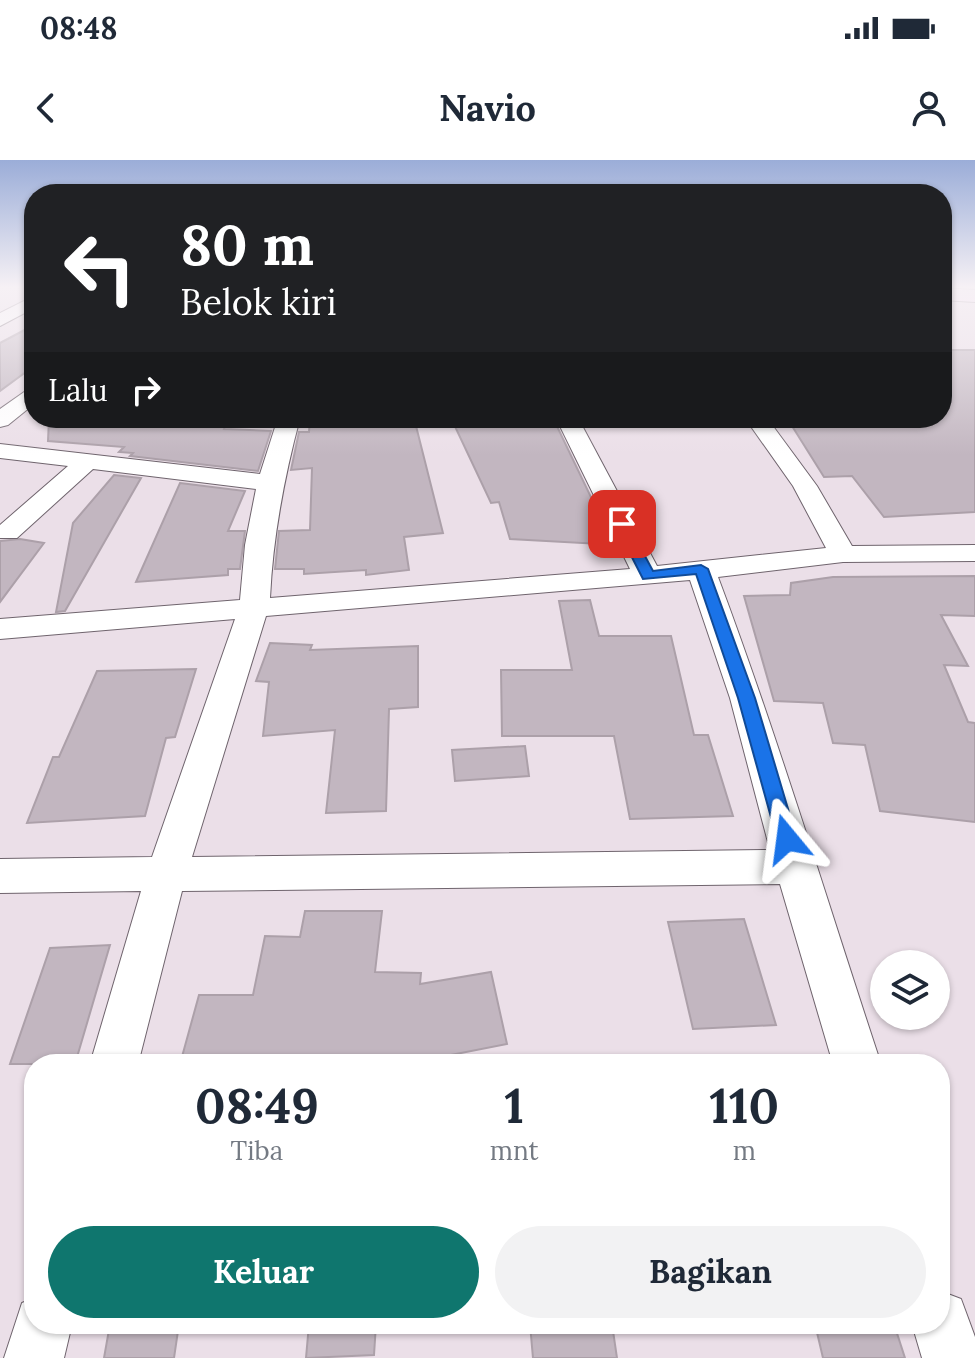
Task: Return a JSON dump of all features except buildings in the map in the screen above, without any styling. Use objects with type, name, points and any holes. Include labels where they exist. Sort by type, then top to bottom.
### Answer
[{"type":"street","points":[[0,420],[24,402]]},
{"type":"street","points":[[117,1054],[166,875],[254,608],[259,545],[270,483],[286,428]]},
{"type":"street","points":[[572,428],[648,576]]},
{"type":"street","points":[[763,428],[805,486],[843,554]]},
{"type":"street","points":[[0,451],[270,483]]},
{"type":"street","points":[[8,532],[86,463]]},
{"type":"street","points":[[0,629],[648,576],[843,554],[975,553]]},
{"type":"street","points":[[701,569],[747,698],[795,867],[854,1054]]},
{"type":"street","points":[[0,876],[795,867]]},
{"type":"street","points":[[34,1358],[40,1334]]},
{"type":"street","points":[[944,1334],[952,1358]]},
{"type":"route","points":[[622,524],[648,576],[701,569],[747,698],[787,839]]}]
